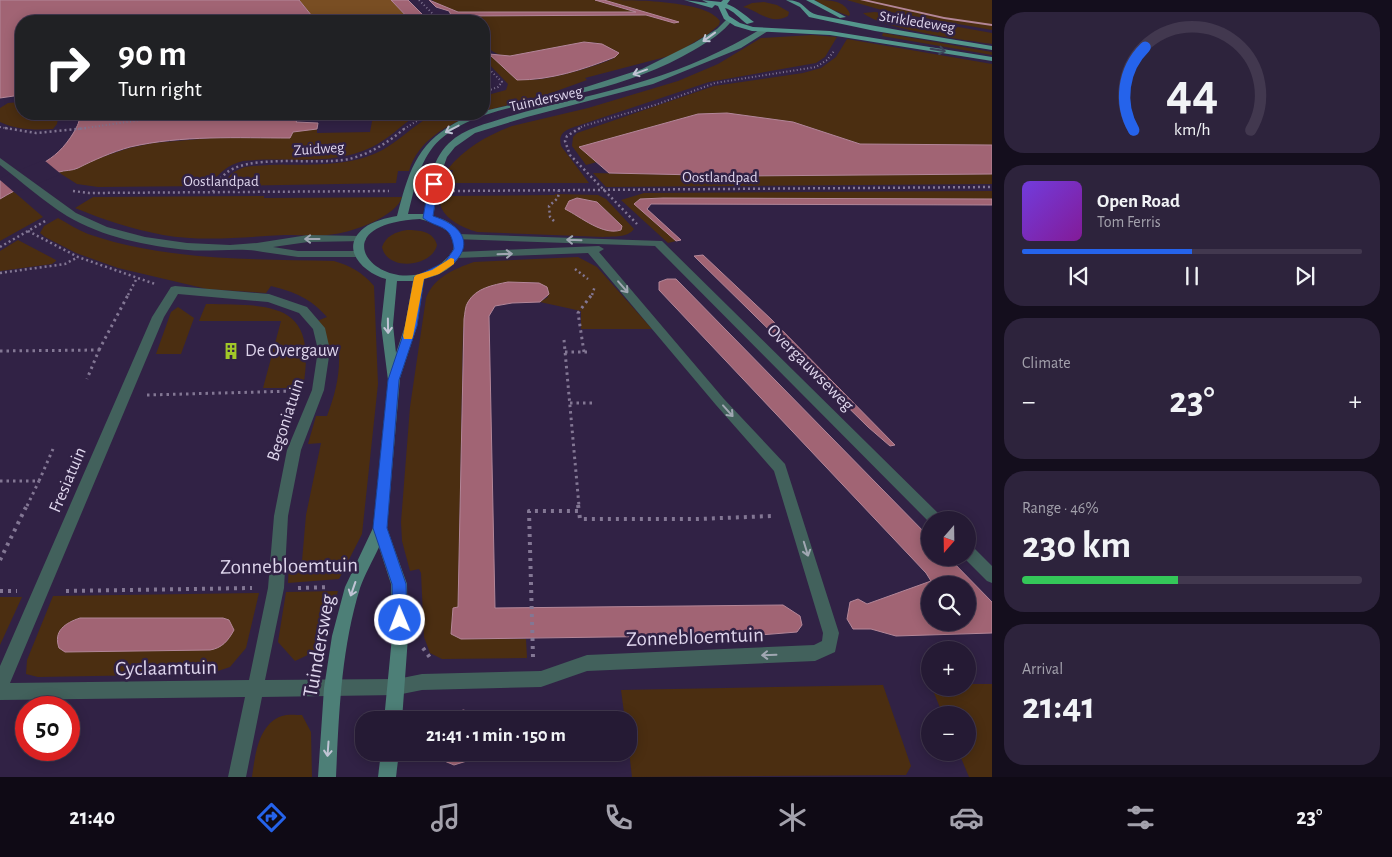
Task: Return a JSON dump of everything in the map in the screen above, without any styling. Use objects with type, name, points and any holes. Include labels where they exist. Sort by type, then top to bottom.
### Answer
[{"type":"main road","points":[[687,0],[723,4]]},
{"type":"main road","points":[[705,0],[733,8],[742,18],[754,26]]},
{"type":"main road","points":[[723,4],[729,18],[754,26],[787,27],[805,20],[802,6],[789,0]]},
{"type":"main road","points":[[809,0],[844,18],[899,32]]},
{"type":"main road","name":"Tuindersweg","points":[[490,113],[588,89],[649,69],[685,53],[703,42],[726,23],[729,18]]},
{"type":"main road","name":"Strikledeweg","points":[[805,20],[899,32],[992,48]]},
{"type":"main road","name":"Strikledeweg","points":[[805,20],[890,42]]},
{"type":"main road","name":"Strikledeweg","points":[[754,26],[764,31],[781,33],[811,31],[992,59]]},
{"type":"main road","name":"Tuindersweg","points":[[728,49],[728,43],[754,26]]},
{"type":"main road","name":"Tuindersweg","points":[[428,218],[437,171],[443,156],[452,145],[472,131],[524,115],[650,82],[705,61],[738,46],[764,31]]},
{"type":"main road","name":"Tuindersweg","points":[[402,217],[414,173],[422,155],[444,133],[473,120]]},
{"type":"main road","points":[[402,217],[428,218],[446,225],[458,236],[459,249],[448,265],[419,277],[392,277],[370,268],[363,262],[359,254],[361,239],[377,224],[402,217]]},
{"type":"main road","name":"Tuindersweg","points":[[392,277],[387,325],[394,380]]},
{"type":"main road","name":"Tuindersweg","points":[[327,777],[332,688],[340,636],[353,587],[380,528],[394,380],[411,326],[419,277]]},
{"type":"main road","name":"Tuindersweg","points":[[380,528],[399,584],[400,637],[394,711]]},
{"type":"main road","points":[[387,777],[389,761]]},
{"type":"street","points":[[0,161],[32,187],[70,213],[109,231],[159,243],[221,248],[253,247],[301,239],[361,239]]},
{"type":"street","points":[[458,236],[658,243]]},
{"type":"street","points":[[456,255],[591,250],[658,243]]},
{"type":"street","name":"Overgauwseweg","points":[[658,243],[927,511]]},
{"type":"street","points":[[253,247],[298,254],[359,254]]},
{"type":"street","name":"Zonnebloemtuin","points":[[397,687],[422,682],[541,679],[587,663],[815,653],[829,646],[831,633],[780,468],[720,402],[591,250]]},
{"type":"street","name":"Begoniatuin","points":[[175,290],[269,298],[303,310],[319,328],[324,350],[318,390],[294,450],[281,516],[276,588],[237,777]]},
{"type":"street","name":"Fresiatuin","points":[[0,686],[158,317],[175,290]]},
{"type":"street","points":[[976,560],[992,576]]},
{"type":"street","name":"Cyclaamtuin","points":[[0,692],[397,687]]},
{"type":"path","points":[[419,0],[434,15]]},
{"type":"path","points":[[658,243],[602,190],[570,155],[566,147],[567,136],[573,131],[655,105],[715,83],[816,67],[827,60],[844,36]]},
{"type":"path","points":[[490,70],[502,82],[498,87],[490,90]]},
{"type":"path","points":[[0,127],[24,132],[64,130],[139,120]]},
{"type":"path","name":"Zuidweg","points":[[213,192],[223,174],[239,165],[264,162],[325,162],[350,159],[388,143],[418,120]]},
{"type":"path","name":"Oostlandpad","points":[[447,191],[992,187]]},
{"type":"path","name":"Oostlandpad","points":[[66,189],[89,193],[395,191]]},
{"type":"path","points":[[28,231],[78,257],[175,290]]},
{"type":"path","points":[[0,273],[65,264],[78,257]]},
{"type":"path","points":[[87,379],[99,350],[137,278]]},
{"type":"path","points":[[564,340],[580,519],[698,519],[795,515]]},
{"type":"path","points":[[0,351],[99,350]]},
{"type":"path","points":[[565,352],[587,352]]},
{"type":"path","points":[[124,396],[318,390]]},
{"type":"path","points":[[570,403],[594,403]]},
{"type":"path","name":"Fresiatuin","points":[[0,481],[38,481],[53,449]]},
{"type":"path","points":[[0,560],[38,481]]},
{"type":"path","points":[[534,664],[529,511],[579,511]]},
{"type":"path","name":"Zonnebloemtuin","points":[[41,591],[353,587]]},
{"type":"path","points":[[420,643],[429,658],[437,660]]},
{"type":"shaded area","points":[[0,0],[299,0],[311,15],[15,15],[15,96],[0,98]]},
{"type":"shaded area","points":[[299,0],[391,0],[405,15],[311,15]]},
{"type":"shaded area","points":[[391,0],[408,0],[423,15],[405,15]]},
{"type":"shaded area","points":[[429,0],[458,12],[636,12],[595,0],[604,0],[679,22],[674,23],[646,15],[451,15],[449,11],[436,7]]},
{"type":"shaded area","points":[[432,0],[595,0],[638,13],[458,12],[439,5]]},
{"type":"shaded area","points":[[604,0],[650,1],[685,5],[712,14],[720,21],[719,25],[708,34],[673,55],[585,78],[587,80],[540,97],[490,110],[490,94],[506,90],[508,84],[490,65],[490,54],[517,73],[535,80],[571,73],[597,65],[614,58],[618,52],[598,43],[584,42],[510,56],[502,55],[490,49],[490,16],[646,15],[679,23]]},
{"type":"shaded area","points":[[815,0],[840,3],[850,14],[849,16],[828,8]]},
{"type":"shaded area","points":[[847,0],[992,0],[992,30],[885,11]]},
{"type":"shaded area","points":[[764,2],[777,5],[789,12],[788,16],[782,19],[770,18],[743,7],[752,3]]},
{"type":"shaded area","points":[[875,12],[992,33],[992,44],[905,29],[873,19],[863,13]]},
{"type":"shaded area","points":[[883,33],[992,52],[992,55],[882,36]]},
{"type":"shaded area","points":[[812,35],[837,37],[825,57],[816,63],[709,82],[565,131],[561,137],[561,146],[589,183],[450,183],[453,170],[447,170],[454,162],[476,144],[502,130],[588,108],[678,81],[718,64],[761,38]]},
{"type":"shaded area","points":[[847,39],[992,64],[992,145],[860,144],[793,122],[727,113],[698,114],[580,147],[597,162],[586,165],[572,146],[573,137],[577,133],[714,86],[803,73],[821,68],[836,57]]},
{"type":"shaded area","points":[[584,42],[602,44],[619,53],[615,57],[591,66],[530,80],[517,80],[490,54],[510,56]]},
{"type":"shaded area","points":[[15,102],[15,120],[58,120],[57,124],[53,129],[33,129],[13,127],[0,122],[0,108],[8,103]]},
{"type":"shaded area","points":[[727,113],[793,122],[860,144],[992,145],[992,174],[741,176],[609,173],[579,147],[698,114]]},
{"type":"shaded area","points":[[297,120],[296,122],[318,123],[317,129],[293,132],[290,138],[190,139],[130,147],[103,156],[76,169],[59,172],[21,187],[0,199],[0,181],[42,164],[59,152],[74,132],[79,121]]},
{"type":"shaded area","points":[[372,120],[410,120],[383,141],[356,153],[325,159],[243,161],[224,170],[209,186],[98,187],[77,184],[58,172],[77,169],[84,163],[129,148],[153,143],[212,138],[290,138],[293,132],[317,129],[317,133],[370,132]]},
{"type":"shaded area","points":[[425,120],[462,120],[445,128],[427,142],[419,150],[409,171],[398,171],[396,183],[225,186],[229,176],[245,167],[326,164],[358,159],[374,154],[390,146]]},
{"type":"shaded area","points":[[593,173],[741,176],[992,174],[992,184],[606,187]]},
{"type":"shaded area","points":[[13,191],[43,217],[0,241],[0,199]]},
{"type":"shaded area","points":[[992,191],[992,199],[640,199],[635,204],[676,241],[668,243],[621,200],[644,193]]},
{"type":"shaded area","points":[[598,195],[606,199],[634,229],[628,234],[603,237],[477,232],[464,228],[452,220],[442,210],[440,204],[440,197],[447,196]],"holes":[[[577,198],[597,202],[622,226],[569,201]]]},
{"type":"shaded area","points":[[264,196],[264,198],[402,197],[392,211],[383,217],[343,233],[239,238],[208,239],[163,235],[129,227],[75,208],[93,197]]},
{"type":"shaded area","points":[[577,198],[597,202],[622,226],[621,230],[607,230],[592,225],[565,209],[569,201]]},
{"type":"shaded area","points":[[640,199],[992,199],[992,205],[651,204],[647,209],[681,240],[676,241],[634,204]]},
{"type":"shaded area","points":[[58,218],[88,234],[118,243],[178,254],[241,259],[334,261],[356,270],[374,286],[378,384],[362,534],[339,579],[288,583],[289,564],[302,561],[306,515],[321,443],[308,444],[316,416],[327,416],[338,378],[339,353],[329,354],[317,321],[327,317],[302,297],[271,286],[266,293],[207,289],[118,268],[76,253],[40,233],[44,226]]},
{"type":"shaded area","points":[[407,230],[421,231],[429,234],[435,240],[437,245],[427,258],[410,264],[392,260],[386,255],[382,247],[386,240],[395,233]]},
{"type":"shaded area","points":[[18,240],[56,261],[52,264],[0,271],[0,251]]},
{"type":"shaded area","points":[[703,255],[772,320],[895,445],[890,446],[868,427],[694,256]]},
{"type":"shaded area","points":[[578,257],[597,267],[652,329],[581,329],[581,311],[540,302],[548,297],[539,283],[525,282],[493,285],[463,328],[458,608],[461,639],[526,639],[527,658],[442,659],[430,653],[424,637],[421,573],[419,569],[410,571],[402,541],[401,522],[410,407],[426,298],[439,279],[452,271],[474,262]]},
{"type":"shaded area","points":[[667,279],[676,279],[921,529],[921,566],[957,566],[967,576],[928,576],[659,290],[659,282]]},
{"type":"shaded area","points":[[508,282],[539,283],[547,287],[549,294],[540,302],[495,306],[489,316],[495,608],[783,605],[800,616],[802,625],[797,632],[760,635],[461,639],[451,634],[453,608],[458,607],[465,310],[471,297],[480,290]]},
{"type":"shaded area","points":[[206,304],[252,305],[271,308],[286,314],[297,324],[304,339],[306,360],[303,388],[263,388],[281,321],[199,321]]},
{"type":"shaded area","points":[[178,307],[194,318],[181,354],[156,354],[171,312]]},
{"type":"shaded area","points":[[921,585],[921,631],[976,631],[976,586],[992,602],[992,633],[896,636],[871,629],[853,629],[847,619],[850,602],[858,599],[867,604]]},
{"type":"shaded area","points":[[338,591],[325,635],[314,652],[295,661],[278,642],[286,592]]},
{"type":"shaded area","points":[[259,593],[246,648],[230,667],[209,674],[38,677],[26,674],[27,660],[53,596]]},
{"type":"shaded area","points":[[0,597],[22,597],[0,645]]},
{"type":"shaded area","points":[[80,618],[223,618],[229,620],[234,630],[218,648],[210,650],[65,652],[59,648],[59,632],[65,625]]},
{"type":"shaded area","points":[[976,684],[992,684],[992,777],[969,777],[962,761],[976,761],[976,706],[939,706],[935,696],[976,696]]},
{"type":"shaded area","points":[[883,685],[911,766],[906,775],[632,777],[630,761],[637,761],[637,711],[624,711],[621,690]]},
{"type":"shaded area","points":[[302,715],[311,732],[312,777],[252,777],[256,751],[268,726],[282,716]]},
{"type":"shaded area","points":[[444,761],[467,761],[454,765]]},
{"type":"pier","points":[[44,160],[61,174],[15,193],[0,180],[0,178]]},
{"type":"waterway","points":[[862,0],[944,18],[992,25]]},
{"type":"slow traffic","points":[[408,336],[419,277],[435,272],[448,265],[451,261]]},
{"type":"place","name":"De Overgauw","points":[[231,351]]},
{"type":"route","points":[[400,620],[399,584],[380,528],[394,380],[411,326],[419,277],[448,265],[459,249],[458,236],[451,228],[441,222],[428,218],[434,184]]}]
